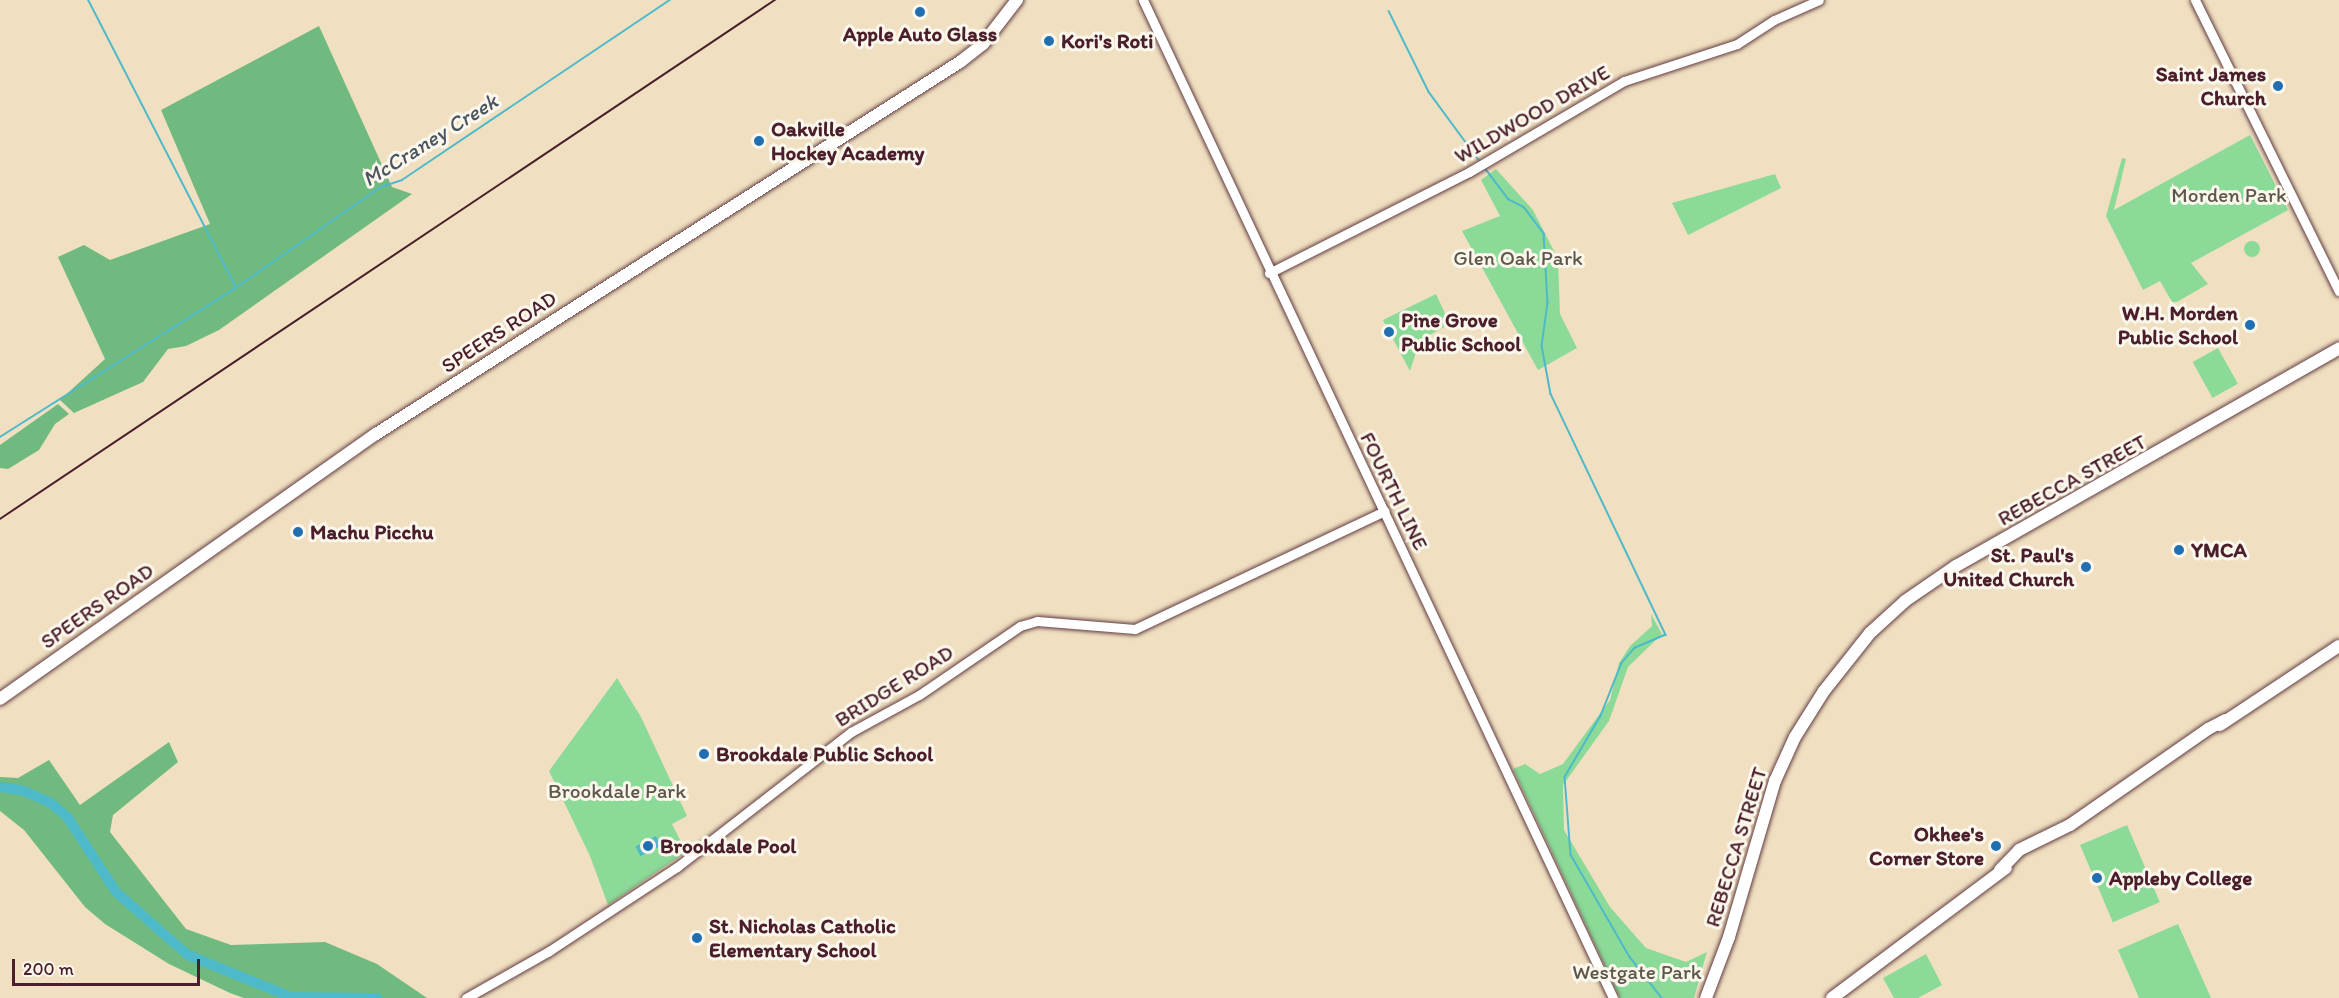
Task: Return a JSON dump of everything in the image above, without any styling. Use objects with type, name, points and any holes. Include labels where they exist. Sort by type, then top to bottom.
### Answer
[{"type":"main road","name":"SPEERS ROAD","points":[[0,699],[376,434],[960,62],[983,44],[1017,0]]},
{"type":"main road","name":"REBECCA STREET","points":[[1706,998],[1729,937],[1775,781],[1795,737],[1824,692],[1870,633],[1905,601],[1956,566],[2339,348]]},
{"type":"main road","points":[[1832,998],[2000,870],[2017,861],[2037,843],[2339,646]]},
{"type":"street","name":"FOURTH LINE","points":[[1143,0],[1269,273],[1385,511],[1613,998]]},
{"type":"street","name":"WILDWOOD DRIVE","points":[[1269,273],[1469,172],[1624,81],[1737,44],[1774,20],[1819,0]]},
{"type":"street","points":[[2195,0],[2339,291]]},
{"type":"street","name":"BRIDGE ROAD","points":[[466,998],[549,951],[677,867],[852,732],[919,694],[1020,626],[1037,621],[1135,629],[1385,511]]},
{"type":"green space","points":[[319,26],[392,187],[412,194],[219,330],[186,346],[168,349],[143,382],[74,413],[60,400],[105,359],[58,257],[84,245],[110,260],[210,224],[161,110]]},
{"type":"green space","name":"Morden Park","points":[[2250,135],[2288,210],[2191,263],[2208,284],[2177,302],[2172,302],[2160,281],[2143,290],[2106,216],[2122,158],[2126,159],[2114,210]]},
{"type":"green space","name":"Glen Oak Park","points":[[1496,169],[1533,210],[1554,251],[1558,260],[1560,314],[1577,348],[1538,370],[1462,231],[1500,216],[1481,180]]},
{"type":"green space","points":[[1775,174],[1781,188],[1688,235],[1672,203]]},
{"type":"green space","points":[[2249,241],[2255,241],[2260,249],[2258,255],[2249,257],[2244,252],[2244,246]]},
{"type":"green space","points":[[1436,294],[1450,324],[1420,340],[1410,371],[1383,320]]},
{"type":"green space","points":[[2218,348],[2238,384],[2213,398],[2193,362]]},
{"type":"green space","points":[[58,404],[69,414],[55,424],[39,450],[8,469],[0,468],[0,445]]},
{"type":"green space","name":"Westgate Park","points":[[1651,614],[1662,634],[1628,667],[1609,721],[1563,785],[1564,830],[1610,907],[1646,948],[1686,962],[1707,952],[1694,998],[1620,998],[1513,769],[1525,764],[1540,774],[1563,764],[1610,700],[1619,663],[1630,646],[1652,626]]},
{"type":"green space","name":"Brookdale Park","points":[[617,678],[641,717],[687,816],[672,824],[686,852],[608,905],[590,856],[549,771]]},
{"type":"green space","points":[[169,742],[178,762],[113,815],[110,832],[186,929],[231,945],[325,942],[377,964],[427,998],[244,998],[230,993],[169,964],[105,924],[85,907],[24,830],[0,811],[0,777],[18,778],[49,760],[80,805]]},
{"type":"green space","points":[[2127,825],[2160,902],[2113,922],[2080,845]]},
{"type":"green space","points":[[2178,924],[2211,998],[2139,998],[2118,950]]},
{"type":"green space","points":[[1926,954],[1942,985],[1918,998],[1894,998],[1883,978]]},
{"type":"water","name":"Brookdale Pool","points":[[656,836],[661,846],[641,856],[636,846]]},
{"type":"waterway","name":"McCraney Creek","points":[[0,437],[236,288],[88,0]]},
{"type":"waterway","name":"McCraney Creek","points":[[237,287],[381,187],[402,180],[670,0]]},
{"type":"waterway","points":[[1389,11],[1429,92],[1479,160]]},
{"type":"waterway","points":[[1485,168],[1508,199],[1524,207],[1544,234],[1548,303],[1542,346],[1551,394],[1666,635],[1635,648],[1622,663],[1601,716],[1565,777],[1571,855],[1630,957],[1662,998]]},
{"type":"waterway","points":[[0,787],[24,791],[51,803],[68,818],[116,892],[188,955],[291,997],[377,998]]},
{"type":"railway","points":[[0,519],[775,0]]},
{"type":"place","name":"Apple Auto Glass","points":[[920,12]]},
{"type":"place","name":"Kori's Roti","points":[[1049,41]]},
{"type":"place","name":"Saint James Church","points":[[2278,86]]},
{"type":"place","name":"Oakville Hockey Academy","points":[[759,141]]},
{"type":"place","name":"W.H. Morden Public School","points":[[2250,325]]},
{"type":"place","name":"Pine Grove Public School","points":[[1389,332]]},
{"type":"place","name":"Machu Picchu","points":[[298,532]]},
{"type":"place","name":"YMCA","points":[[2179,550]]},
{"type":"place","name":"St. Paul's United Church","points":[[2086,567]]},
{"type":"place","name":"Brookdale Public School","points":[[704,754]]},
{"type":"place","name":"Brookdale Pool","points":[[648,846]]},
{"type":"place","name":"Okhee's Corner Store","points":[[1996,846]]},
{"type":"place","name":"Appleby College","points":[[2097,878]]},
{"type":"place","name":"St. Nicholas Catholic Elementary School","points":[[697,938]]}]
